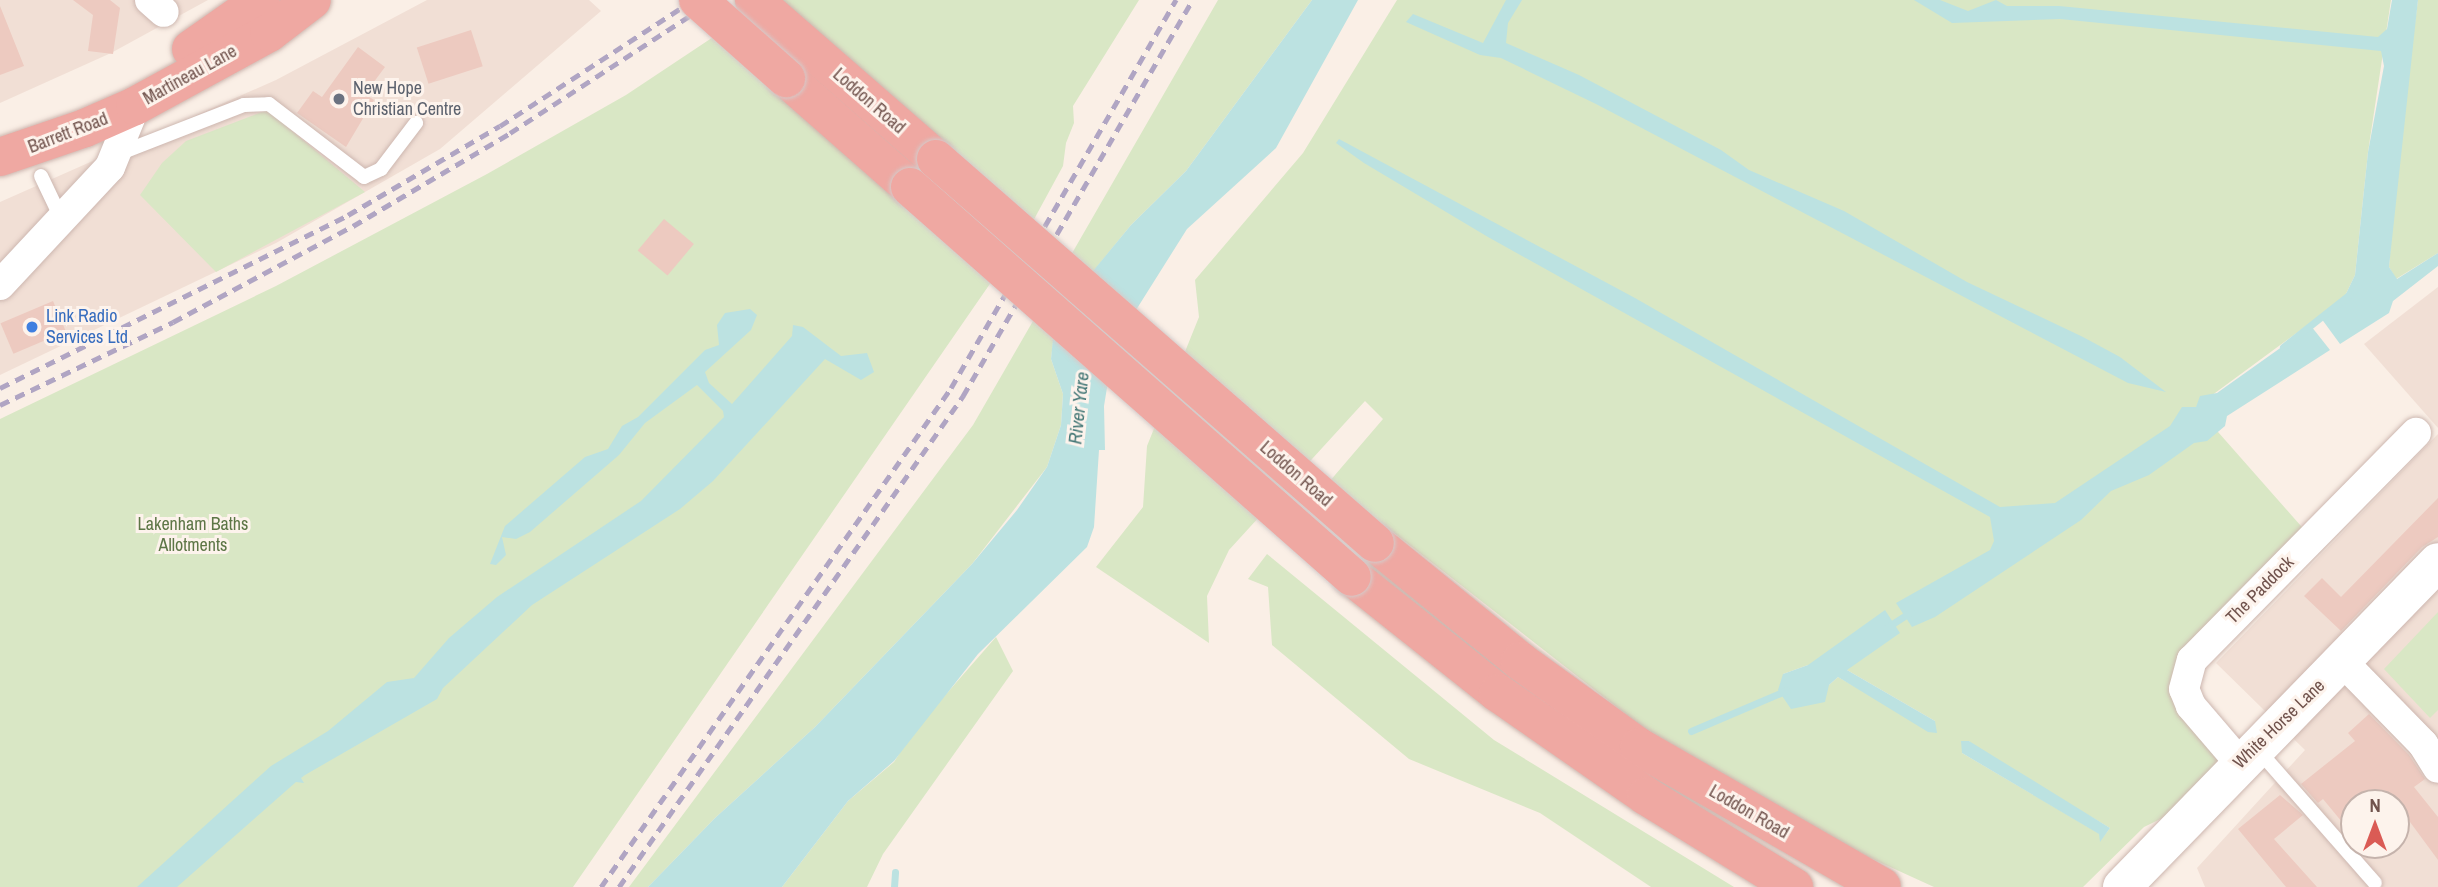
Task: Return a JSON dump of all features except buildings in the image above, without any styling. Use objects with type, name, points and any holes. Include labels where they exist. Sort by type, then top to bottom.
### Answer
[{"type":"highway","name":"Martineau Lane","points":[[129,95],[261,0]]},
{"type":"highway","name":"Martineau Lane","points":[[129,95],[269,33],[312,0]]},
{"type":"highway","name":"Loddon Road","points":[[698,0],[801,66],[936,159],[1375,543],[1520,661],[1639,747],[1882,887]]},
{"type":"highway","name":"Loddon Road","points":[[754,0],[801,66],[910,187],[1352,577],[1498,693],[1646,796],[1794,887]]},
{"type":"highway","name":"Barrett Road","points":[[0,157],[85,128],[129,95]]},
{"type":"highway","name":"Barrett Road","points":[[0,152],[129,95]]},
{"type":"street","name":"Martineau Lane","points":[[0,285],[62,222],[109,165],[129,95]]},
{"type":"street","points":[[85,128],[109,165]]},
{"type":"street","name":"The Paddock","points":[[2247,754],[2191,706],[2184,689],[2192,660],[2416,433]]},
{"type":"street","name":"White Horse Lane","points":[[2122,887],[2247,754],[2343,662],[2438,562]]},
{"type":"street","points":[[2343,662],[2423,744],[2438,768]]},
{"type":"lane","points":[[109,165],[244,105],[269,104],[364,177],[381,169],[416,123]]},
{"type":"lane","points":[[41,176],[62,222]]},
{"type":"lane","points":[[2247,754],[2375,883]]},
{"type":"shaded area","points":[[0,0],[208,0],[111,53],[0,103]]},
{"type":"shaded area","points":[[427,0],[589,0],[601,11],[440,149],[276,243],[0,375],[0,202],[276,80]]},
{"type":"shaded area","points":[[2438,287],[2438,428],[2364,344]]},
{"type":"shaded area","points":[[2438,434],[2438,887],[2205,887],[2197,868],[2305,750],[2216,663]]},
{"type":"green space","name":"Lakenham Baths Allotments","points":[[769,0],[1139,0],[1073,106],[1074,123],[1066,143],[1063,166],[1032,223],[573,887],[0,887],[0,419],[276,286],[487,174],[626,95]]},
{"type":"green space","points":[[1218,0],[1312,0],[1186,171],[1131,225],[1056,317],[1051,359],[1063,394],[1061,425],[1047,467],[972,564],[815,727],[715,818],[648,887],[629,887],[973,425]]},
{"type":"green space","points":[[1397,0],[2391,0],[2368,152],[2355,275],[2344,298],[2196,407],[2308,534],[2180,662],[2228,757],[2185,807],[2144,827],[2083,887],[1934,887],[1853,850],[1641,726],[1329,482],[1383,419],[1365,401],[1229,550],[1207,596],[1209,643],[1096,567],[1143,507],[1147,446],[1199,317],[1195,280],[1303,153]],"holes":[[[1808,665],[1847,670],[1935,721],[1929,729],[1838,677],[1829,685],[1783,674]],[[1969,741],[1977,749],[2110,828],[2100,841],[2100,834],[1962,753]]]},
{"type":"green space","points":[[2418,0],[2438,0],[2438,253],[2396,279],[2389,267],[2397,160]]},
{"type":"green space","points":[[267,110],[365,192],[216,272],[140,195],[162,163],[186,141]]},
{"type":"green space","points":[[1267,554],[1494,740],[1734,887],[1651,887],[1540,813],[1409,759],[1272,645],[1268,587],[1248,579]]},
{"type":"green space","points":[[2438,612],[2438,710],[2430,718],[2384,669]]},
{"type":"green space","points":[[996,637],[1013,671],[883,854],[867,887],[782,887],[848,801],[894,762],[913,732]]},
{"type":"water","name":"River Yare","points":[[1312,0],[1358,0],[1276,148],[1187,229],[1114,345],[1104,406],[1105,450],[1099,450],[1094,527],[1087,547],[978,654],[894,761],[848,801],[782,887],[648,887],[715,818],[815,727],[972,564],[1017,510],[1047,467],[1061,425],[1063,394],[1051,359],[1055,317],[1131,225],[1186,171]]},
{"type":"water","points":[[1506,0],[1522,0],[1508,23],[1506,43],[1579,75],[1721,150],[1749,170],[1844,211],[1967,282],[2083,337],[2120,357],[2166,392],[2128,383],[1596,104],[1501,58],[1480,55],[1406,22],[1413,14],[1483,43]]},
{"type":"water","points":[[1914,0],[1940,0],[1968,11],[1996,0],[2007,6],[2059,6],[2378,37],[2387,29],[2392,0],[2418,0],[2389,267],[2397,279],[2438,253],[2438,266],[2393,301],[2389,313],[2340,344],[2321,318],[2344,298],[2355,275],[2368,152],[2384,66],[2381,51],[2060,19],[1952,23]]},
{"type":"water","points":[[1339,139],[1635,298],[2000,507],[2055,503],[2170,426],[2182,407],[2196,407],[2200,396],[2217,393],[2311,326],[2330,350],[2227,416],[2225,426],[2207,441],[2194,443],[2149,475],[2111,491],[2081,520],[1935,617],[1912,627],[1896,603],[1990,550],[1994,541],[1990,517],[1488,237],[1364,163],[1336,143]]},
{"type":"water","points":[[750,309],[757,315],[751,330],[705,372],[709,383],[732,404],[792,336],[793,325],[803,327],[841,356],[867,353],[874,372],[861,380],[825,359],[713,481],[680,509],[532,605],[443,688],[437,699],[305,775],[301,778],[304,783],[296,782],[177,887],[137,887],[271,766],[328,731],[387,682],[414,678],[449,638],[497,597],[641,501],[724,417],[723,411],[697,385],[645,423],[619,455],[530,532],[516,539],[502,537],[506,555],[496,565],[490,564],[505,526],[585,457],[608,449],[622,426],[638,417],[705,350],[719,345],[717,325],[725,313]]},
{"type":"water","points":[[1885,610],[1900,633],[1847,670],[1935,721],[1937,733],[1928,732],[1838,677],[1829,685],[1825,702],[1791,709],[1778,690],[1783,674],[1808,665]]},
{"type":"water","points":[[1961,741],[1969,741],[2110,828],[2100,842],[2099,834],[1962,753]]},
{"type":"waterway","points":[[2283,347],[2350,294]]},
{"type":"waterway","points":[[1886,628],[1911,612]]},
{"type":"waterway","points":[[1691,731],[1787,690]]},
{"type":"waterway","points":[[894,887],[895,872]]},
{"type":"railway","points":[[0,388],[348,215],[500,126],[693,0]]},
{"type":"railway","points":[[0,405],[173,322],[353,226],[510,133],[714,0]]},
{"type":"railway","points":[[601,887],[951,388],[1176,0]]},
{"type":"railway","points":[[619,887],[963,396],[1193,0]]},
{"type":"place","name":"New Hope Christian Centre","points":[[339,99]]},
{"type":"place","name":"Link Radio Services Ltd","points":[[32,327]]}]
